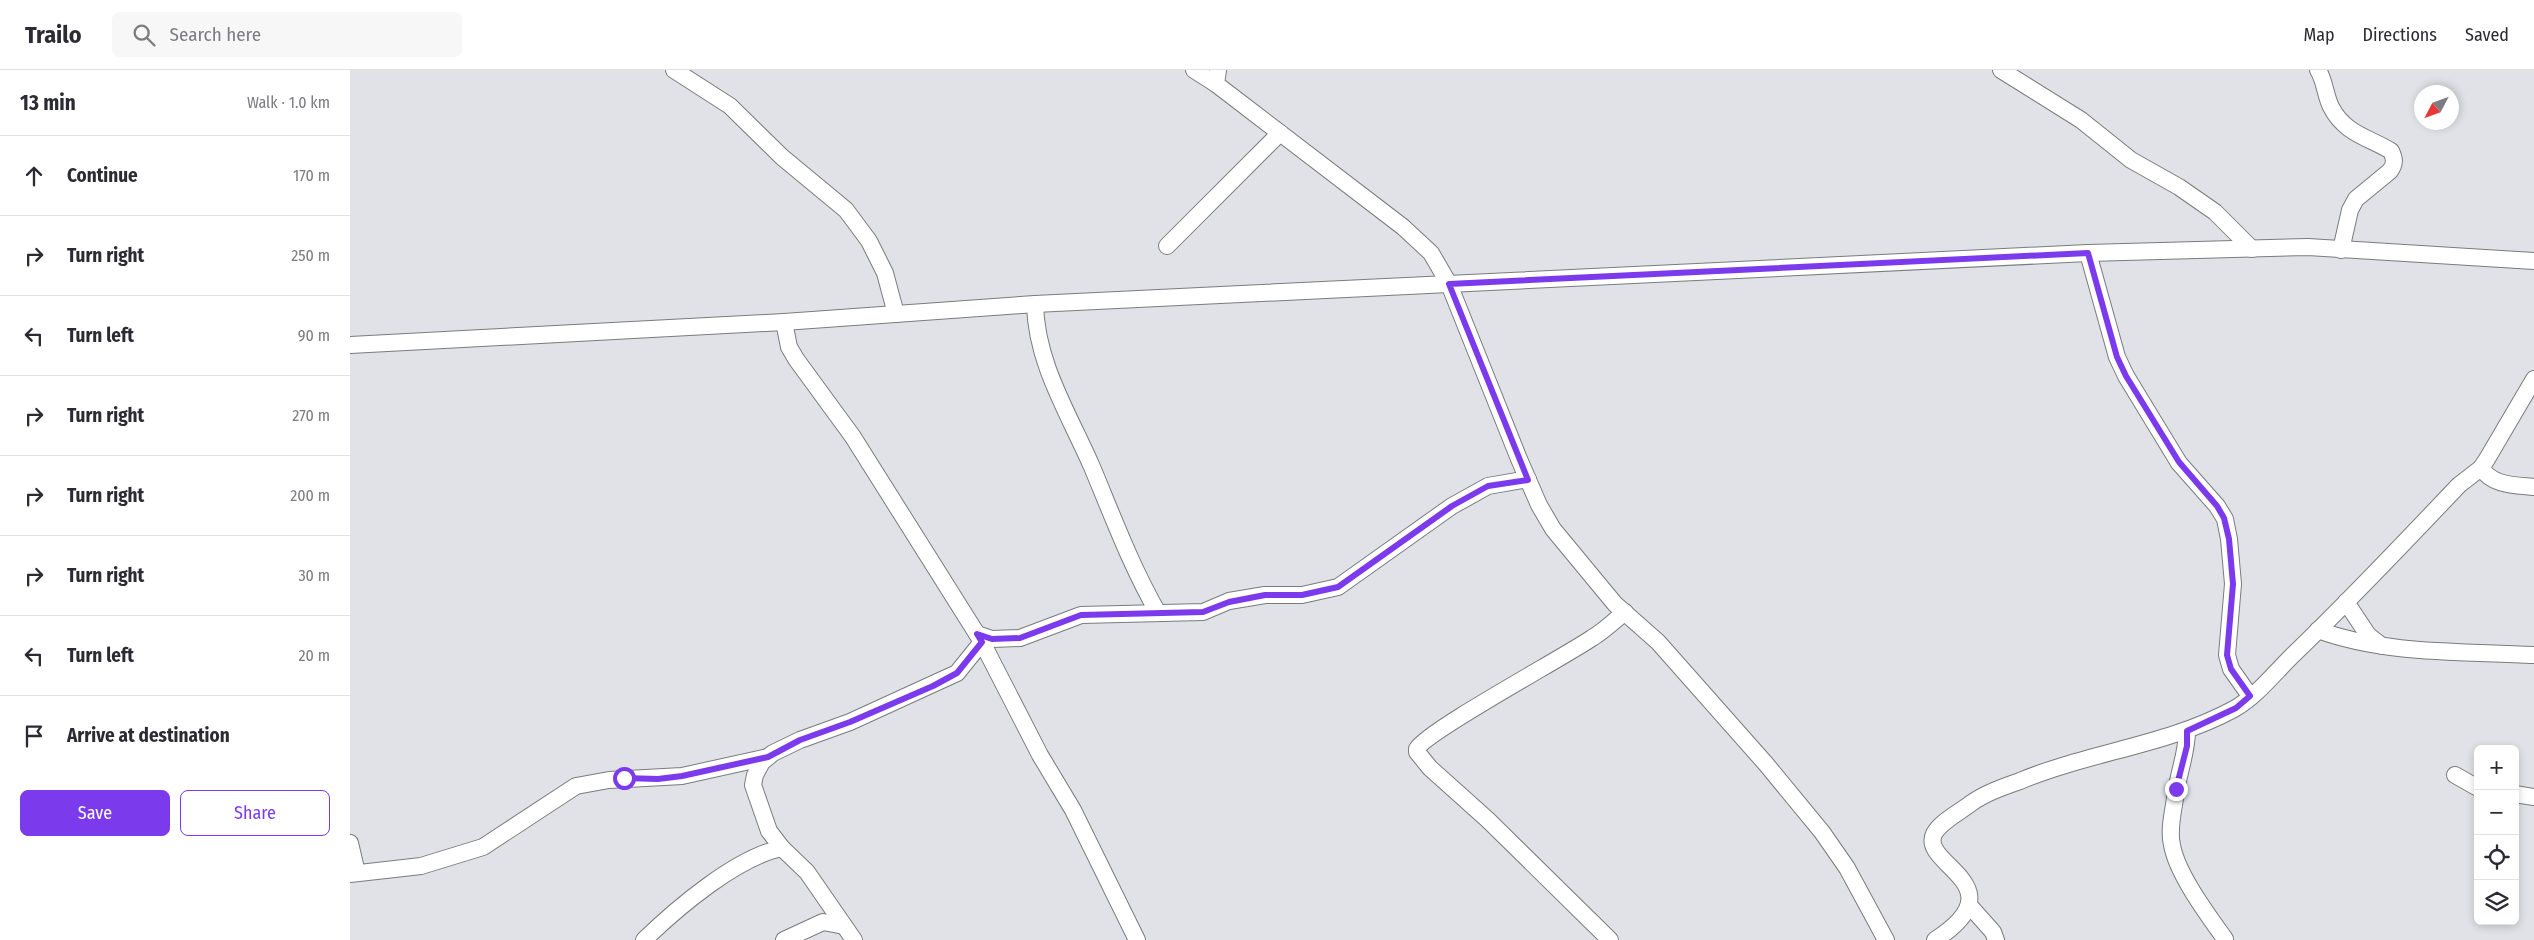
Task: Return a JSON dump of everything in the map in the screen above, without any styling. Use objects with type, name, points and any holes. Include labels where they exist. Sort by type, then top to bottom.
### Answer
[{"type":"street","points":[[674,70],[730,106],[782,157],[846,210],[869,241],[885,273],[896,314]]},
{"type":"street","points":[[1194,70],[1217,77],[1280,133],[1403,227],[1432,253],[1449,284],[1528,480],[1539,505],[1553,529],[1615,604],[1658,642],[1766,764],[1822,832],[1847,868],[1886,940]]},
{"type":"street","points":[[2001,70],[2081,120],[2130,160],[2179,186],[2215,212],[2252,249]]},
{"type":"street","points":[[2318,70],[2332,109],[2343,123],[2363,138],[2391,151],[2394,157],[2394,165],[2390,171],[2356,199],[2350,210],[2341,250]]},
{"type":"street","points":[[1167,246],[1280,133]]},
{"type":"street","points":[[350,345],[784,322],[1035,304],[2088,253],[2308,247],[2534,261]]},
{"type":"street","points":[[2088,253],[2117,357],[2126,376],[2179,462],[2217,506],[2224,518],[2229,539],[2233,584],[2227,655],[2231,669],[2250,696]]},
{"type":"street","points":[[1035,304],[1036,327],[1059,396],[1092,466],[1139,579],[1158,613]]},
{"type":"street","points":[[784,322],[790,347],[796,359],[853,437],[980,638],[1040,756],[1073,810],[1137,940]]},
{"type":"street","points":[[1935,940],[1966,911],[1968,890],[1962,879],[1946,863],[1934,843],[1933,838],[1938,829],[1976,800],[2053,767],[2187,731],[2236,708],[2346,602],[2459,485],[2481,468],[2534,379]]},
{"type":"street","points":[[2481,468],[2486,475],[2495,481],[2509,485],[2534,487]]},
{"type":"street","points":[[980,638],[1020,638],[1081,615],[1203,612],[1229,602],[1265,595],[1302,595],[1338,587],[1452,506],[1488,486],[1528,480]]},
{"type":"street","points":[[2346,602],[2368,635],[2382,646]]},
{"type":"street","points":[[1610,940],[1488,820],[1430,768],[1417,752],[1417,749],[1425,740],[1451,722],[1594,638],[1626,612]]},
{"type":"street","points":[[2318,630],[2343,640],[2382,646],[2534,655]]},
{"type":"street","points":[[350,843],[354,874],[421,866],[483,847],[576,786],[609,780],[682,776],[768,757],[800,740],[850,722],[933,686],[957,673],[980,638]]},
{"type":"street","points":[[2187,731],[2187,746],[2176,789],[2172,846],[2195,895],[2225,939]]},
{"type":"street","points":[[768,757],[757,770],[754,785],[774,849],[808,872],[854,940]]},
{"type":"street","points":[[733,766],[754,785]]},
{"type":"street","points":[[2455,775],[2474,787]]},
{"type":"street","points":[[2519,795],[2534,798]]},
{"type":"street","points":[[644,940],[668,916],[706,887],[774,849]]},
{"type":"street","points":[[784,940],[823,922],[832,907]]},
{"type":"street","points":[[1966,911],[1984,923],[1993,932],[1996,940]]},
{"type":"street","points":[[823,922],[844,926]]},
{"type":"route","points":[[624,778],[658,779],[682,776],[768,757],[800,740],[850,722],[933,686],[957,673],[982,642],[977,634],[992,639],[1020,638],[1081,615],[1203,612],[1229,602],[1265,595],[1302,595],[1338,587],[1452,506],[1488,486],[1528,480],[1449,284],[2088,253],[2117,357],[2126,376],[2188,475],[2217,506],[2224,518],[2229,539],[2233,584],[2227,655],[2231,669],[2250,696],[2236,708],[2187,731],[2187,746],[2176,789]]}]
